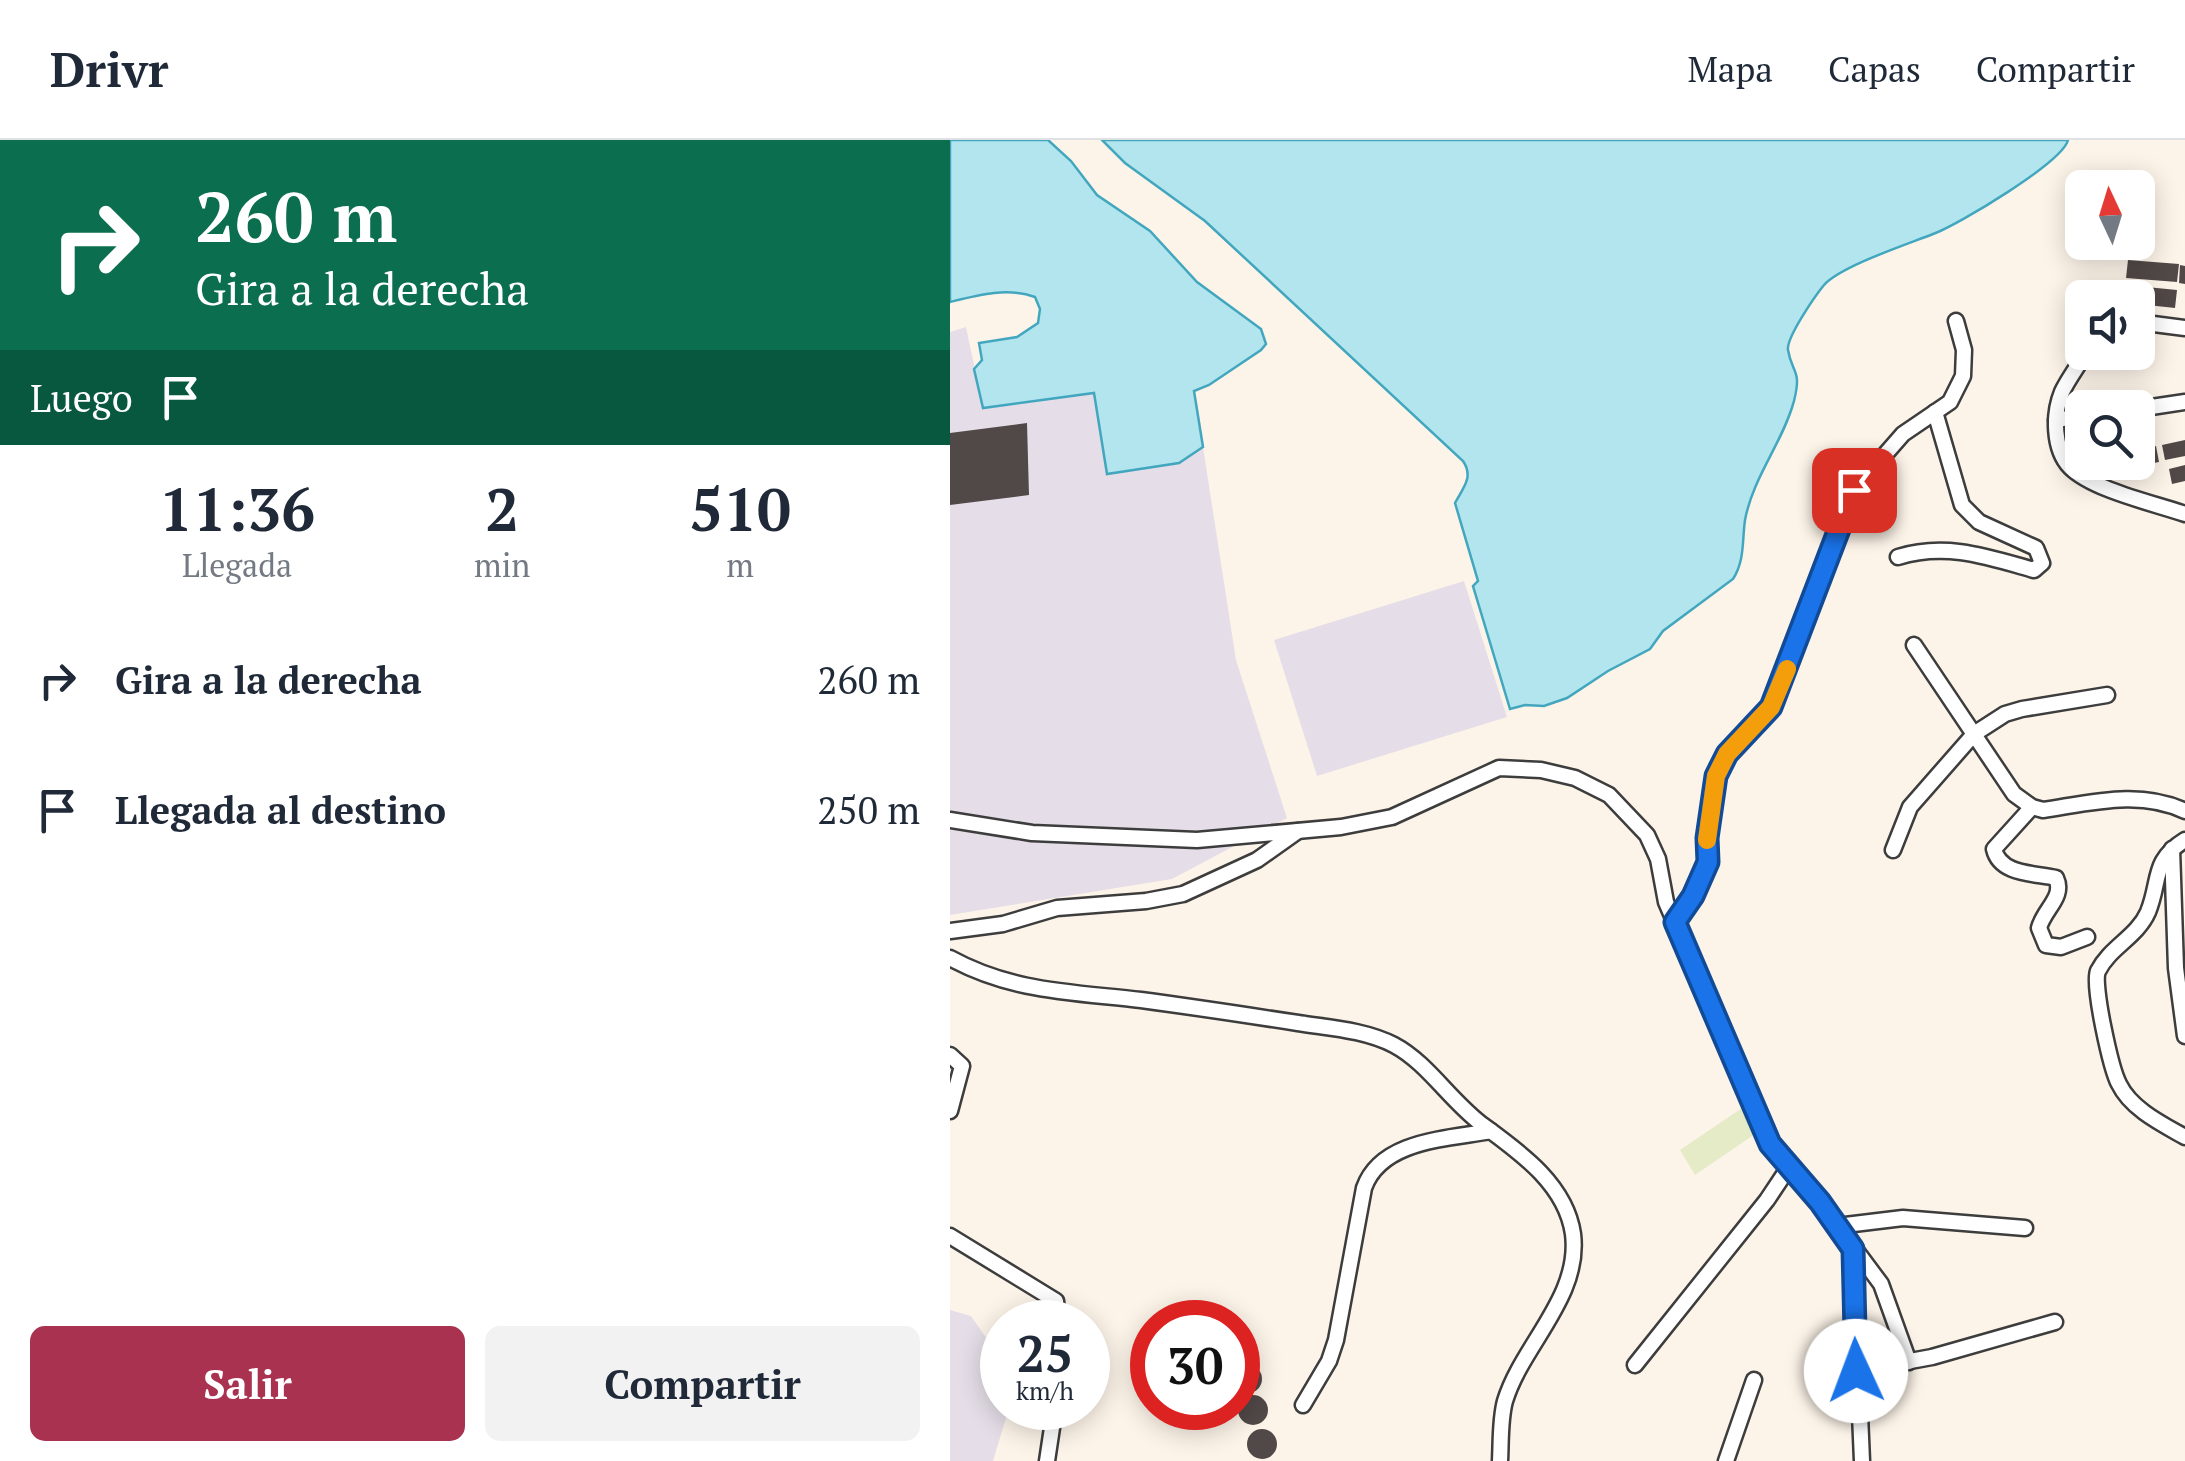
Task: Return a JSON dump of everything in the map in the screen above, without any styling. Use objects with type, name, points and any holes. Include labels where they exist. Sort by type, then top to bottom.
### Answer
[{"type":"street","points":[[1675,922],[1693,896],[1708,862],[1707,838],[1716,776],[1727,754],[1771,707],[1854,490],[1903,434],[1950,402],[1963,376],[1964,350],[1956,321]]},
{"type":"street","points":[[2155,324],[2185,328]]},
{"type":"street","points":[[2075,370],[2062,393],[2056,420],[2060,449],[2070,466],[2095,482],[2185,514]]},
{"type":"street","points":[[2155,406],[2185,402]]},
{"type":"street","points":[[1898,557],[1916,551],[1953,549],[2034,570],[2042,564],[2036,548],[1979,522],[1962,504],[1936,412]]},
{"type":"street","points":[[2056,420],[2065,419]]},
{"type":"street","points":[[1914,644],[2014,794],[2032,807],[2043,810],[2128,798],[2171,804],[2185,811]]},
{"type":"street","points":[[1892,850],[1910,807],[1974,734],[2022,709],[2107,695]]},
{"type":"street","points":[[950,820],[1032,833],[1197,840],[1299,831],[1392,816],[1499,768],[1541,770],[1575,778],[1609,795],[1647,835],[1658,859],[1666,902],[1770,1144],[1881,1284],[1908,1362]]},
{"type":"street","points":[[2032,807],[1994,850],[1996,860],[2004,867],[2056,878],[2060,886],[2057,898],[2044,912],[2039,928],[2046,945],[2061,947],[2087,937]]},
{"type":"street","points":[[950,931],[1003,924],[1057,908],[1183,894],[1257,860],[1299,831]]},
{"type":"street","points":[[2179,844],[2176,968],[2185,1036]]},
{"type":"street","points":[[2179,844],[2165,854],[2150,909],[2139,929],[2109,956],[2096,974],[2096,992],[2119,1085],[2136,1106],[2185,1137]]},
{"type":"street","points":[[950,958],[974,971]]},
{"type":"street","points":[[950,966],[1031,989],[1204,1008],[1368,1034],[1395,1045],[1420,1064],[1460,1108],[1537,1168],[1561,1199],[1573,1235],[1570,1270],[1551,1316],[1504,1403],[1500,1461]]},
{"type":"street","points":[[950,1055],[962,1066],[950,1111]]},
{"type":"street","points":[[1303,1406],[1330,1361],[1371,1169],[1383,1159],[1424,1142],[1491,1131]]},
{"type":"street","points":[[1635,1365],[1790,1168]]},
{"type":"street","points":[[1836,1226],[1903,1218],[2025,1228]]},
{"type":"street","points":[[950,1236],[1054,1300]]},
{"type":"street","points":[[1853,1249],[1862,1461]]},
{"type":"street","points":[[1856,1371],[1908,1362],[2055,1322]]},
{"type":"street","points":[[1726,1461],[1754,1380]]},
{"type":"street","points":[[1047,1461],[1052,1430]]},
{"type":"shaded area","points":[[966,327],[983,407],[1094,393],[1179,463],[1203,447],[1236,660],[1287,818],[1172,879],[950,915],[950,332]]},
{"type":"shaded area","points":[[1464,581],[1507,717],[1317,776],[1274,640]]},
{"type":"shaded area","points":[[950,1310],[971,1316],[980,1329],[980,1430],[1002,1430],[993,1461],[950,1461]]},
{"type":"green space","points":[[1742,1108],[1758,1132],[1695,1175],[1680,1150]]},
{"type":"water","points":[[950,140],[1048,140],[1071,161],[1097,195],[1150,231],[1197,282],[1261,329],[1266,344],[1261,350],[1194,391],[1203,447],[1179,463],[1107,474],[1094,393],[983,408],[974,369],[982,360],[979,343],[1017,337],[1038,323],[1040,309],[1035,297],[1014,293],[992,293],[950,302]]},
{"type":"water","points":[[1102,140],[2068,140],[2048,163],[1985,206],[1946,228],[1859,263],[1824,285],[1789,344],[1797,377],[1794,401],[1749,504],[1741,558],[1733,579],[1663,631],[1650,649],[1567,698],[1544,706],[1510,709],[1473,586],[1478,581],[1455,503],[1467,477],[1463,461],[1205,221],[1125,163]]},
{"type":"building","points":[[2128,260],[2179,264],[2177,282],[2126,278]]},
{"type":"building","points":[[2180,265],[2185,266],[2185,284],[2179,283]]},
{"type":"building","points":[[2155,288],[2177,290],[2175,308],[2155,306]]},
{"type":"building","points":[[1027,423],[1029,495],[950,505],[950,433]]},
{"type":"building","points":[[2185,440],[2185,456],[2165,460],[2162,445]]},
{"type":"building","points":[[2185,465],[2185,481],[2172,484],[2169,469]]},
{"type":"building","points":[[1260,1397],[1267,1404],[1267,1416],[1260,1423]]},
{"type":"building","points":[[1256,1430],[1268,1430],[1276,1438],[1276,1450],[1268,1458],[1256,1458],[1248,1450],[1248,1438]]},
{"type":"slow traffic","points":[[1707,840],[1716,776],[1727,754],[1771,707],[1787,669]]},
{"type":"route","points":[[1854,490],[1771,707],[1727,754],[1716,776],[1707,838],[1708,862],[1693,896],[1675,922],[1770,1144],[1820,1202],[1853,1249],[1856,1371]]}]
